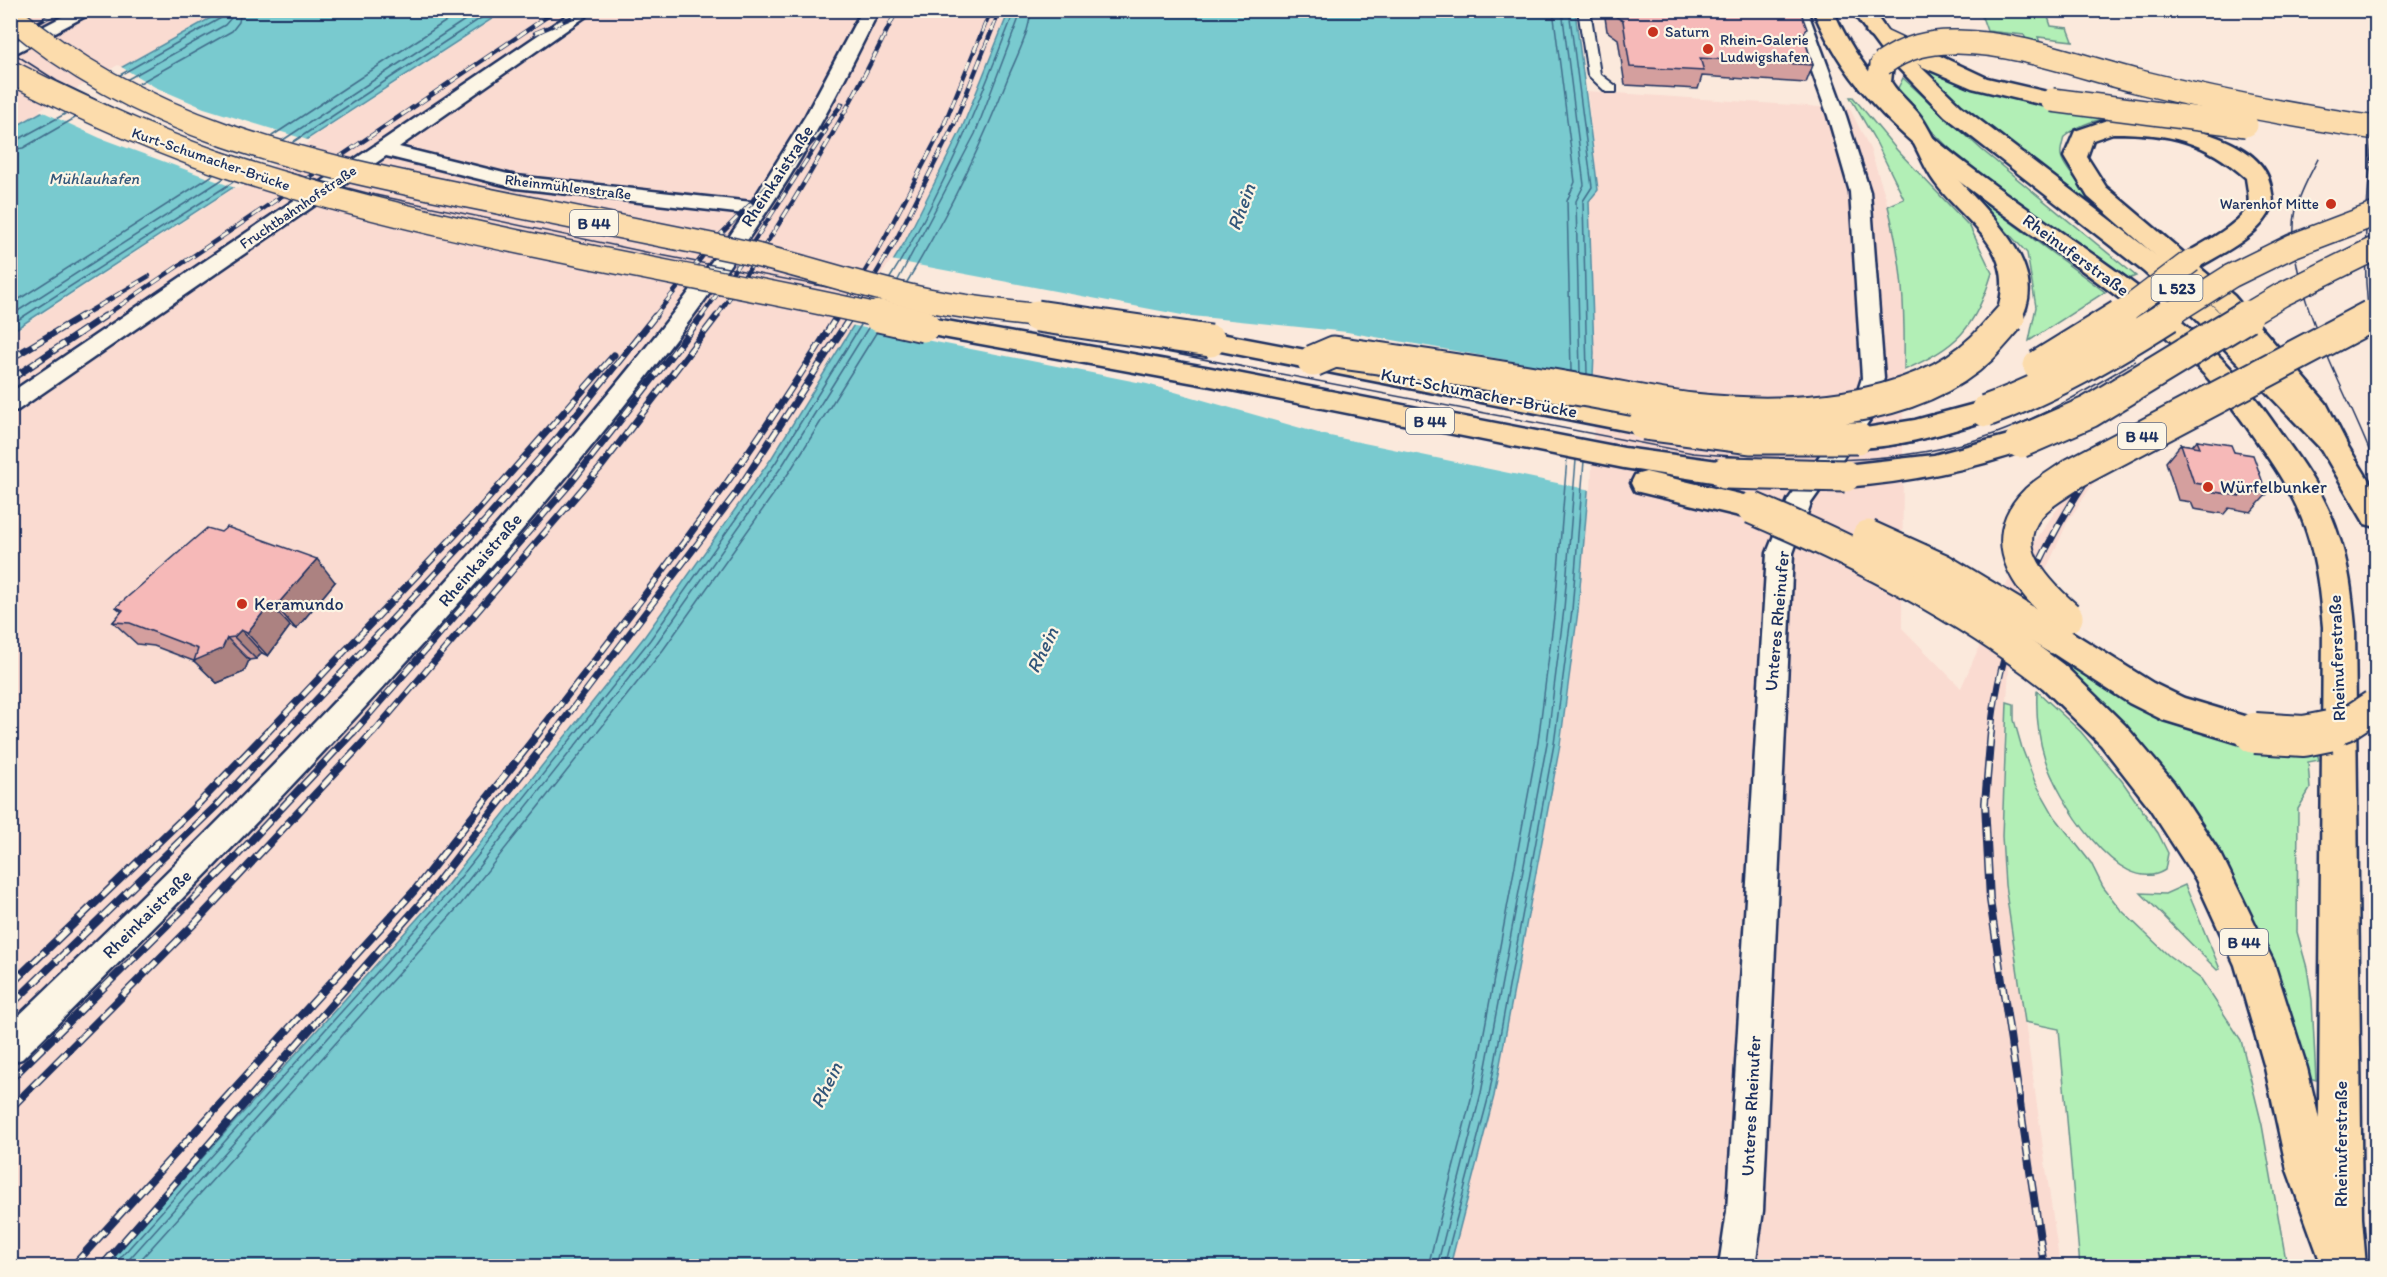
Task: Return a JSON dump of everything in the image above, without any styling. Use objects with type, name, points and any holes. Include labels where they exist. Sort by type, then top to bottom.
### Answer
[{"type":"main road","name":"Rheinuferstraße","points":[[1823,10],[1847,58],[1894,116],[1928,146],[2166,322],[2206,359],[2243,401],[2285,459],[2324,534],[2335,584],[2339,627],[2342,1262]]},
{"type":"main road","name":"Rheinuferstraße","points":[[1861,10],[1876,32],[1953,111],[2152,265],[2206,314],[2334,447],[2376,516]]},
{"type":"main road","name":"B 44","points":[[10,15],[45,45],[106,84],[175,118],[243,142],[396,181],[762,255],[928,300],[1210,341],[1313,361]]},
{"type":"main road","points":[[1876,32],[1961,76],[2004,90],[2052,100],[2242,125],[2376,135]]},
{"type":"main road","points":[[1313,361],[1334,352],[1694,409],[1789,412],[1847,407],[1890,398],[1930,381],[1980,352],[1997,335],[2009,318],[2015,294],[2013,268],[1999,240],[1943,177],[1928,146],[1911,119],[1885,91],[1880,82],[1882,64],[1912,46],[1936,42],[1963,42],[2026,54],[2209,98],[2376,128]]},
{"type":"main road","name":"Kurt-Schumacher-Brücke","points":[[10,72],[79,108],[142,137],[204,160],[339,201],[420,220],[1011,343],[1215,378]]},
{"type":"main road","points":[[1986,411],[2010,381],[2069,350],[2151,294],[2253,218],[2261,206],[2262,190],[2256,174],[2243,161],[2200,139],[2152,126],[2114,124],[2083,133],[2076,140],[2073,156],[2083,177],[2097,192],[2225,302],[2316,410],[2334,447]]},
{"type":"main road","name":"B 44","points":[[1986,411],[2021,398],[2105,356],[2231,276],[2292,246],[2376,214]]},
{"type":"main road","name":"B 44","points":[[1215,378],[1567,447],[1698,470],[1752,476],[1885,474],[1943,465],[2009,446],[2054,429],[2129,389],[2281,295],[2376,248]]},
{"type":"main road","name":"B 44","points":[[2061,628],[2025,574],[2018,554],[2017,539],[2020,522],[2034,501],[2074,472],[2376,313]]},
{"type":"main road","name":"Kurt-Schumacher-Brücke","points":[[1313,361],[1644,424],[1731,438],[1814,440],[1915,430],[1986,411]]},
{"type":"main road","points":[[1215,378],[1263,400],[1302,412],[1707,495],[1752,508],[1822,520],[1918,556],[1976,588],[2061,628],[2141,693],[2175,710],[2255,733],[2286,737],[2321,735],[2350,724],[2375,704]]},
{"type":"main road","name":"B 44","points":[[1752,508],[1871,560],[1933,592],[1995,631],[2054,676],[2113,735],[2160,793],[2210,868],[2254,963],[2286,1068],[2309,1170],[2342,1262]]},
{"type":"street","points":[[10,51],[89,10]]},
{"type":"street","name":"Fruchtbahnhofstraße","points":[[10,404],[587,10]]},
{"type":"street","name":"Rheinkaistraße","points":[[10,1047],[241,819],[450,596],[590,432],[697,295],[756,209],[826,97],[871,10]]},
{"type":"street","points":[[1584,10],[1594,75],[1611,89]]},
{"type":"street","name":"Unteres Rheinufer","points":[[1737,1266],[1745,1211],[1780,553],[1800,500],[1862,414],[1873,378],[1860,192],[1840,126],[1798,10]]},
{"type":"street","name":"Rheinmühlenstraße","points":[[382,149],[516,182],[756,209]]},
{"type":"shaded area","points":[[11,11],[223,11],[11,129]]},
{"type":"shaded area","points":[[506,11],[1009,11],[962,128],[905,242],[771,459],[645,636],[444,889],[105,1266],[11,1266],[11,334]]},
{"type":"shaded area","points":[[1587,91],[1850,109],[1870,149],[1885,195],[1900,255],[1904,285],[1902,628],[1961,688],[2009,579],[2083,471],[2095,481],[2068,521],[2031,603],[2009,669],[2004,746],[2002,836],[2005,882],[2060,1266],[1450,1266],[1494,1096],[1578,611],[1588,492],[1594,353],[1589,200],[1598,190]]},
{"type":"green space","points":[[1980,11],[2046,11],[2051,26],[2068,28],[2073,41],[2038,37],[2042,48],[2029,47],[2024,35],[1987,31]]},
{"type":"green space","points":[[1910,58],[2119,117],[2090,122],[2070,132],[2064,137],[2061,155],[2075,179],[2088,193],[2158,255],[2151,255],[1976,121]]},
{"type":"green space","points":[[1903,78],[1982,150],[2136,276],[2126,280],[1957,156],[1895,94]]},
{"type":"green space","points":[[1850,97],[1853,97],[1897,150],[1970,227],[1992,273],[1978,309],[1961,334],[1937,353],[1904,370],[1902,287],[1888,206],[1904,199],[1875,140]]},
{"type":"green space","points":[[1970,192],[2105,292],[2029,341],[2036,307],[2027,253]]},
{"type":"green space","points":[[2053,648],[2316,749],[2319,760],[2308,762],[2310,789],[2298,809],[2297,932],[2307,968],[2312,1000],[2316,1080],[2306,1077],[2268,957],[2050,656]]},
{"type":"green space","points":[[2037,691],[2081,732],[2122,781],[2158,833],[2168,853],[2165,870],[2147,875],[2128,870],[2110,858],[2076,818],[2062,796],[2045,759],[2038,725]]},
{"type":"green space","points":[[2007,702],[2014,704],[2014,720],[2035,782],[2055,817],[2091,863],[2103,887],[2120,909],[2168,955],[2201,979],[2241,1040],[2262,1125],[2287,1266],[2080,1266],[2059,1029],[2025,1022],[2005,885],[2002,836]]},
{"type":"green space","points":[[2185,885],[2220,969],[2217,970],[2141,893],[2165,894]]},
{"type":"water","name":"Mühlauhafen","points":[[223,11],[504,11],[11,332],[11,129]]},
{"type":"water","name":"Rhein","points":[[1009,11],[1575,11],[1598,190],[1589,201],[1594,353],[1588,492],[1578,611],[1560,745],[1494,1096],[1450,1266],[105,1266],[444,889],[645,636],[771,459],[905,242],[962,128]]},
{"type":"pier","points":[[118,65],[155,87],[204,108],[311,141],[238,189],[100,138],[39,110]]},
{"type":"pier","points":[[891,260],[1182,315],[1347,332],[1596,376],[1591,490],[1325,435],[1147,384],[850,325]]},
{"type":"building","name":"Rhein-Galerie Ludwigshafen","points":[[1611,10],[1800,10],[1807,29],[1803,35],[1813,65],[1700,58],[1704,71],[1630,67],[1623,21],[1612,14]]},
{"type":"building","points":[[2197,440],[2231,445],[2234,452],[2253,455],[2267,494],[2238,489],[2240,496],[2209,491],[2207,485],[2194,483],[2181,444],[2200,447]]},
{"type":"building","name":"Keramundo","points":[[227,527],[317,559],[276,606],[270,604],[247,633],[241,630],[234,637],[227,638],[222,649],[194,661],[198,649],[130,623],[113,622],[123,610],[116,607],[207,528],[221,532]]},
{"type":"tram line","points":[[10,51],[57,81],[157,129],[263,166],[371,194],[655,254],[1693,453],[1770,459],[1847,460],[1922,452],[1960,444],[2015,426],[2068,400],[2135,361]]},
{"type":"tram line","points":[[2372,142],[2365,249],[2367,302],[2376,356]]},
{"type":"tram line","points":[[2318,159],[2296,209],[2294,239],[2298,272],[2321,340],[2376,468]]},
{"type":"tram line","points":[[1860,450],[1897,446],[1964,428],[2025,402],[2118,352]]},
{"type":"railway","points":[[10,39],[60,10]]},
{"type":"railway","points":[[103,317],[557,10]]},
{"type":"railway","points":[[535,33],[590,10]]},
{"type":"railway","points":[[716,317],[813,168],[857,90],[897,10]]},
{"type":"railway","points":[[837,317],[881,245],[943,127],[991,10]]},
{"type":"railway","points":[[850,317],[895,242],[953,127],[1000,10]]},
{"type":"railway","points":[[654,317],[717,238],[814,140],[842,104]]},
{"type":"railway","points":[[701,317],[747,252],[826,130]]},
{"type":"railway","points":[[80,317],[149,276]]},
{"type":"railway","points":[[10,359],[82,316]]},
{"type":"railway","points":[[10,380],[105,316]]},
{"type":"railway","points":[[285,733],[484,522],[560,435],[655,316]]},
{"type":"railway","points":[[353,733],[571,483],[702,316]]},
{"type":"railway","points":[[373,733],[601,467],[717,316]]},
{"type":"railway","points":[[538,733],[694,529],[768,424],[837,316]]},
{"type":"railway","points":[[554,733],[736,493],[851,316]]},
{"type":"railway","points":[[267,733],[472,517],[614,355]]},
{"type":"railway","points":[[1991,733],[1995,699],[2003,665],[2024,599],[2053,535],[2089,476]]},
{"type":"railway","points":[[10,985],[201,801],[268,731]]},
{"type":"railway","points":[[10,1006],[216,806],[287,731]]},
{"type":"railway","points":[[10,1080],[230,863],[354,731]]},
{"type":"railway","points":[[10,1109],[195,923],[374,731]]},
{"type":"railway","points":[[73,1266],[414,891],[540,731]]},
{"type":"railway","points":[[102,1266],[426,897],[555,731]]},
{"type":"railway","points":[[1991,731],[1985,803],[1990,900],[2044,1266]]},
{"type":"place","name":"Saturn","points":[[1653,32]]},
{"type":"place","name":"Rhein-Galerie Ludwigshafen","points":[[1708,49]]},
{"type":"place","name":"Warenhof Mitte","points":[[2331,204]]},
{"type":"place","name":"Würfelbunker","points":[[2208,487]]},
{"type":"place","name":"Keramundo","points":[[242,604]]}]
